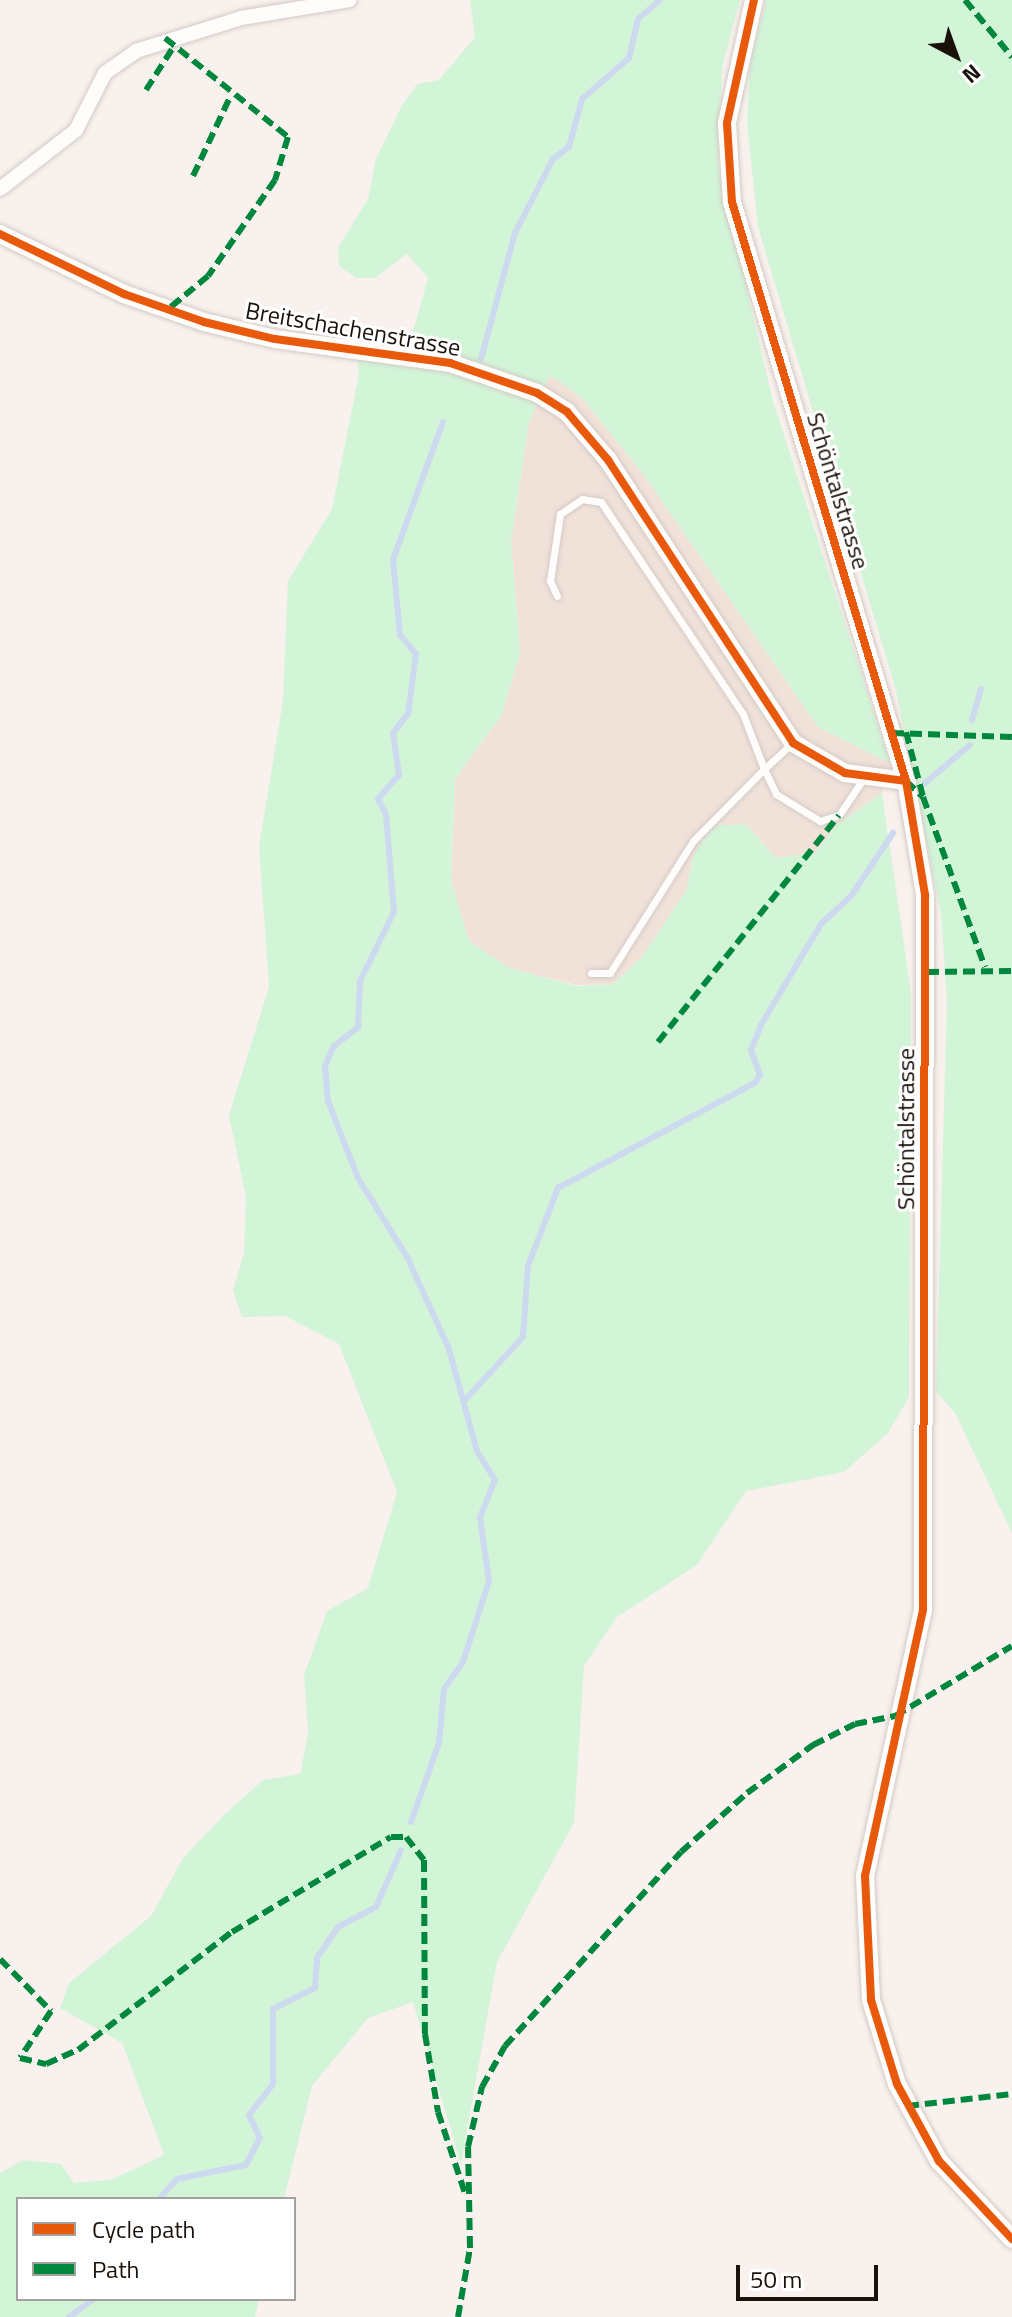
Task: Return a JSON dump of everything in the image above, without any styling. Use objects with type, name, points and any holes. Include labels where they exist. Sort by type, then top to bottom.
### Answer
[{"type":"street","points":[[0,189],[76,130],[105,73],[136,51],[241,18],[350,0]]},
{"type":"street","name":"Schöntalstrasse","points":[[754,0],[727,123],[732,202],[920,833],[927,972],[923,1610],[907,1707],[874,1822],[863,1926],[871,2000],[907,2106],[939,2161],[1012,2239]]},
{"type":"street","name":"Breitschachenstrasse","points":[[0,234],[124,294],[204,322],[275,339],[450,363],[512,380],[567,412],[608,460],[793,743],[863,779],[906,781]]},
{"type":"lane","points":[[557,596],[550,581],[560,514],[582,499],[601,502],[728,689],[776,794],[820,821],[839,815],[863,779]]},
{"type":"lane","points":[[591,973],[610,973],[693,841],[793,743]]},
{"type":"shaded area","points":[[550,374],[582,398],[644,475],[818,727],[890,763],[882,793],[838,824],[815,853],[776,858],[745,824],[694,855],[686,891],[642,957],[613,984],[577,985],[509,968],[469,941],[451,880],[455,779],[501,716],[520,653],[511,541],[529,422]]},
{"type":"green space","points":[[470,0],[740,0],[722,68],[718,164],[773,401],[890,763],[818,727],[644,475],[582,398],[550,375],[529,422],[511,541],[520,653],[501,716],[455,779],[451,880],[469,941],[509,968],[577,986],[613,984],[642,957],[686,891],[694,855],[713,826],[745,824],[776,858],[815,853],[838,824],[882,793],[911,993],[909,1397],[888,1433],[844,1472],[746,1491],[697,1565],[617,1617],[584,1666],[574,1823],[497,1962],[461,2164],[413,2002],[368,2018],[312,2086],[284,2197],[16,2197],[16,2301],[259,2301],[255,2317],[0,2317],[0,2173],[23,2160],[61,2164],[74,2183],[111,2180],[164,2155],[122,2043],[60,2008],[69,1983],[151,1916],[183,1858],[225,1814],[263,1780],[300,1774],[308,1733],[304,1675],[327,1611],[368,1588],[397,1492],[339,1344],[285,1316],[242,1317],[233,1290],[244,1253],[246,1197],[229,1115],[269,987],[259,846],[283,701],[288,581],[332,509],[359,374],[356,351],[410,342],[428,278],[407,254],[375,278],[356,278],[339,266],[338,248],[368,199],[376,159],[401,107],[417,84],[439,80],[475,37]]},
{"type":"green space","points":[[766,0],[1012,0],[1012,1533],[955,1413],[936,1392],[947,1001],[941,913],[896,691],[758,227],[747,122],[750,63]]},
{"type":"waterway","points":[[481,359],[515,233],[553,159],[569,147],[582,99],[629,58],[638,19],[660,0]]},
{"type":"waterway","points":[[411,1822],[439,1743],[444,1689],[463,1662],[489,1581],[480,1517],[495,1480],[477,1451],[449,1349],[407,1257],[358,1178],[328,1101],[325,1066],[334,1046],[358,1027],[360,981],[394,912],[386,814],[378,799],[399,775],[393,733],[408,714],[416,654],[400,635],[393,560],[443,422]]},
{"type":"waterway","points":[[972,720],[981,689]]},
{"type":"waterway","points":[[924,784],[970,745]]},
{"type":"waterway","points":[[465,1400],[523,1337],[528,1266],[558,1188],[755,1083],[760,1075],[751,1050],[761,1025],[821,924],[851,896],[893,833]]},
{"type":"waterway","points":[[161,2197],[177,2179],[246,2165],[260,2138],[249,2115],[273,2084],[273,2009],[315,1988],[317,1958],[338,1927],[376,1907],[401,1850]]},
{"type":"waterway","points":[[69,2317],[91,2301]]},
{"type":"marked path","points":[[965,0],[1012,57]]},
{"type":"marked path","points":[[165,38],[288,137],[275,180],[208,276],[167,310]]},
{"type":"marked path","points":[[146,90],[174,46]]},
{"type":"marked path","points":[[193,176],[231,95]]},
{"type":"marked path","points":[[906,732],[923,797]]},
{"type":"marked path","points":[[892,733],[1012,737]]},
{"type":"marked path","points":[[906,781],[923,797],[985,967]]},
{"type":"marked path","points":[[658,1042],[839,815]]},
{"type":"marked path","points":[[927,972],[1012,971]]},
{"type":"marked path","points":[[458,2317],[470,2248],[468,2147],[482,2087],[505,2046],[681,1852],[747,1793],[813,1745],[855,1724],[895,1716],[1012,1646]]},
{"type":"marked path","points":[[0,1959],[51,2011],[20,2058],[46,2064],[78,2050],[232,1932],[391,1837],[406,1837],[424,1860],[425,2034],[438,2112],[466,2196]]},
{"type":"marked path","points":[[907,2106],[1012,2094]]},
{"type":"cycle path","points":[[754,0],[727,123],[732,202],[906,781],[925,895],[923,1610],[865,1876],[871,2000],[897,2084],[939,2161],[1012,2239]]},
{"type":"cycle path","points":[[0,234],[124,294],[204,322],[275,339],[450,363],[537,393],[567,412],[608,460],[793,743],[845,773],[906,781]]}]
